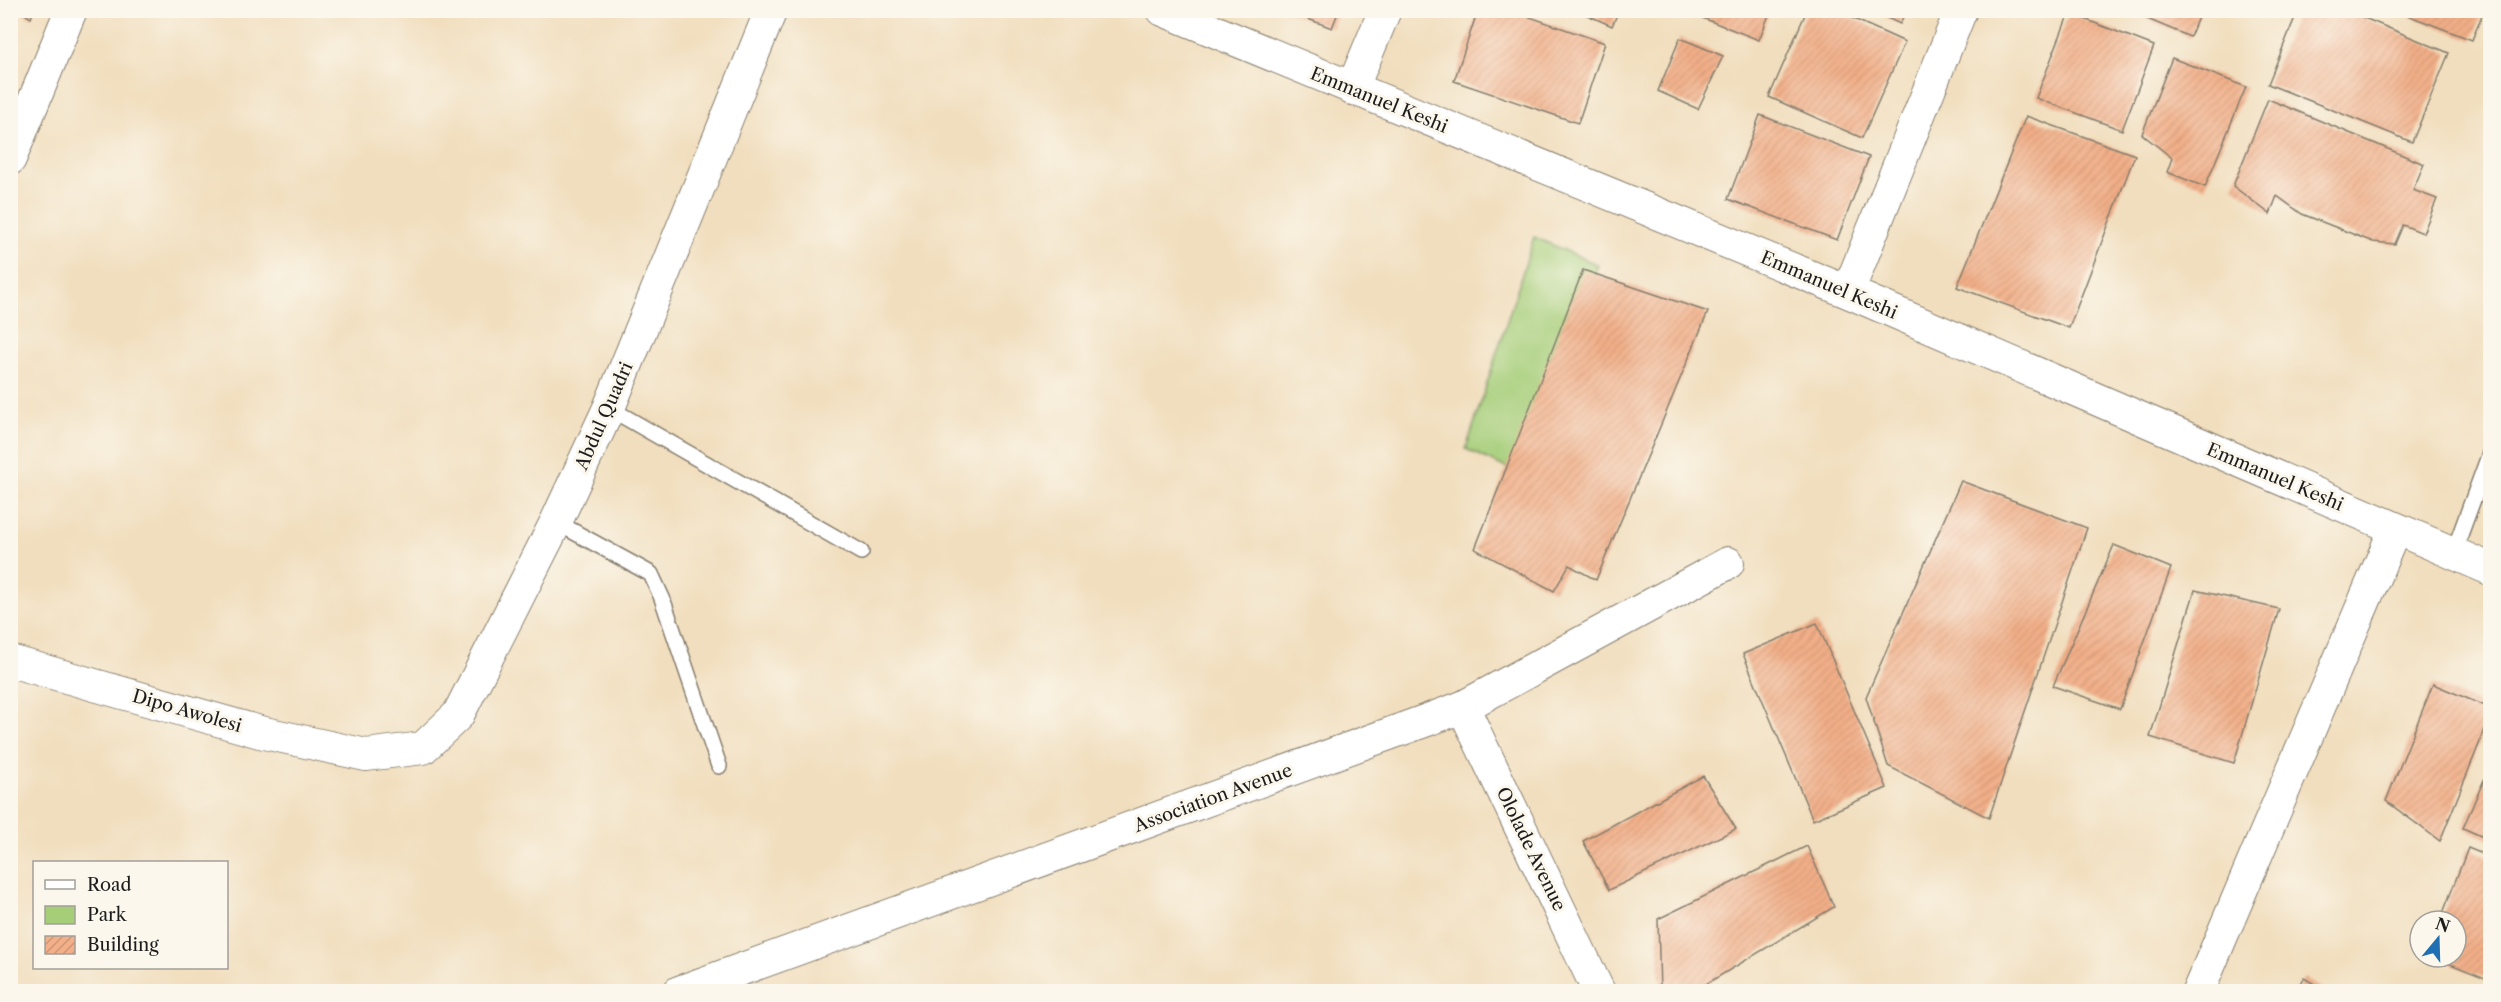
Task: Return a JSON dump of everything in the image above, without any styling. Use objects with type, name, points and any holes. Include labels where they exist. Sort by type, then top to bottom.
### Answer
[{"type":"street","points":[[10,159],[71,10]]},
{"type":"street","name":"Abdul Quadri","points":[[366,755],[423,747],[458,715],[556,522],[609,408],[771,10]]},
{"type":"street","name":"Emmanuel Keshi","points":[[1163,10],[1848,292],[2490,569]]},
{"type":"street","points":[[1352,89],[1385,10]]},
{"type":"street","points":[[1848,292],[1961,10]]},
{"type":"street","points":[[2198,992],[2395,529]]},
{"type":"street","name":"Association Avenue","points":[[679,992],[1463,707],[1728,563]]},
{"type":"street","name":"Dipo Awolesi","points":[[10,661],[260,732],[366,755]]},
{"type":"street","name":"Ololade Avenue","points":[[1463,707],[1599,992]]},
{"type":"lane","points":[[609,408],[861,552]]},
{"type":"lane","points":[[2453,554],[2490,453]]},
{"type":"lane","points":[[556,522],[651,574],[662,598],[719,766]]},
{"type":"green space","points":[[1534,237],[1598,265],[1515,472],[1466,449]]},
{"type":"building","points":[[19,10],[34,10],[31,18]]},
{"type":"building","points":[[1284,10],[1339,10],[1332,28]]},
{"type":"building","points":[[1478,10],[1510,10],[1605,43],[1578,123],[1454,81]]},
{"type":"building","points":[[1576,10],[1619,10],[1612,26]]},
{"type":"building","points":[[1682,10],[1771,10],[1759,40]]},
{"type":"building","points":[[1807,10],[1834,10],[1905,42],[1862,138],[1769,97]]},
{"type":"building","points":[[1870,10],[1906,10],[1900,24]]},
{"type":"building","points":[[2126,10],[2201,10],[2190,37]]},
{"type":"building","points":[[2298,10],[2345,10],[2449,53],[2412,142],[2268,84]]},
{"type":"building","points":[[2394,10],[2484,10],[2472,40]]},
{"type":"building","points":[[2069,13],[2154,46],[2122,130],[2036,98]]},
{"type":"building","points":[[1680,38],[1723,56],[1698,109],[1658,91]]},
{"type":"building","points":[[2172,58],[2246,87],[2205,187],[2167,172],[2172,158],[2142,134]]},
{"type":"building","points":[[2268,99],[2424,164],[2413,190],[2437,199],[2423,233],[2403,225],[2395,244],[2373,242],[2302,214],[2277,196],[2270,214],[2233,186]]},
{"type":"building","points":[[1760,115],[1869,157],[1837,240],[1728,199]]},
{"type":"building","points":[[2026,116],[2135,155],[2069,328],[1957,287]]},
{"type":"building","points":[[1583,270],[1708,312],[1596,580],[1569,565],[1554,591],[1475,549]]},
{"type":"building","points":[[1961,481],[2087,528],[1989,818],[1888,766],[1866,697]]},
{"type":"building","points":[[2114,545],[2171,568],[2120,709],[2053,686]]},
{"type":"building","points":[[2195,590],[2279,609],[2234,763],[2150,737]]},
{"type":"building","points":[[1817,623],[1887,788],[1813,820],[1743,654]]},
{"type":"building","points":[[2433,684],[2490,708],[2490,717],[2440,841],[2386,801]]},
{"type":"building","points":[[2490,766],[2490,840],[2463,828]]},
{"type":"building","points":[[1703,776],[1736,829],[1609,890],[1583,841]]},
{"type":"building","points":[[1807,846],[1834,907],[1693,992],[1660,992],[1658,919]]},
{"type":"building","points":[[2468,848],[2490,857],[2490,980],[2463,969],[2468,969],[2468,909],[2445,909]]},
{"type":"building","points":[[2304,978],[2328,992],[2296,992]]}]
